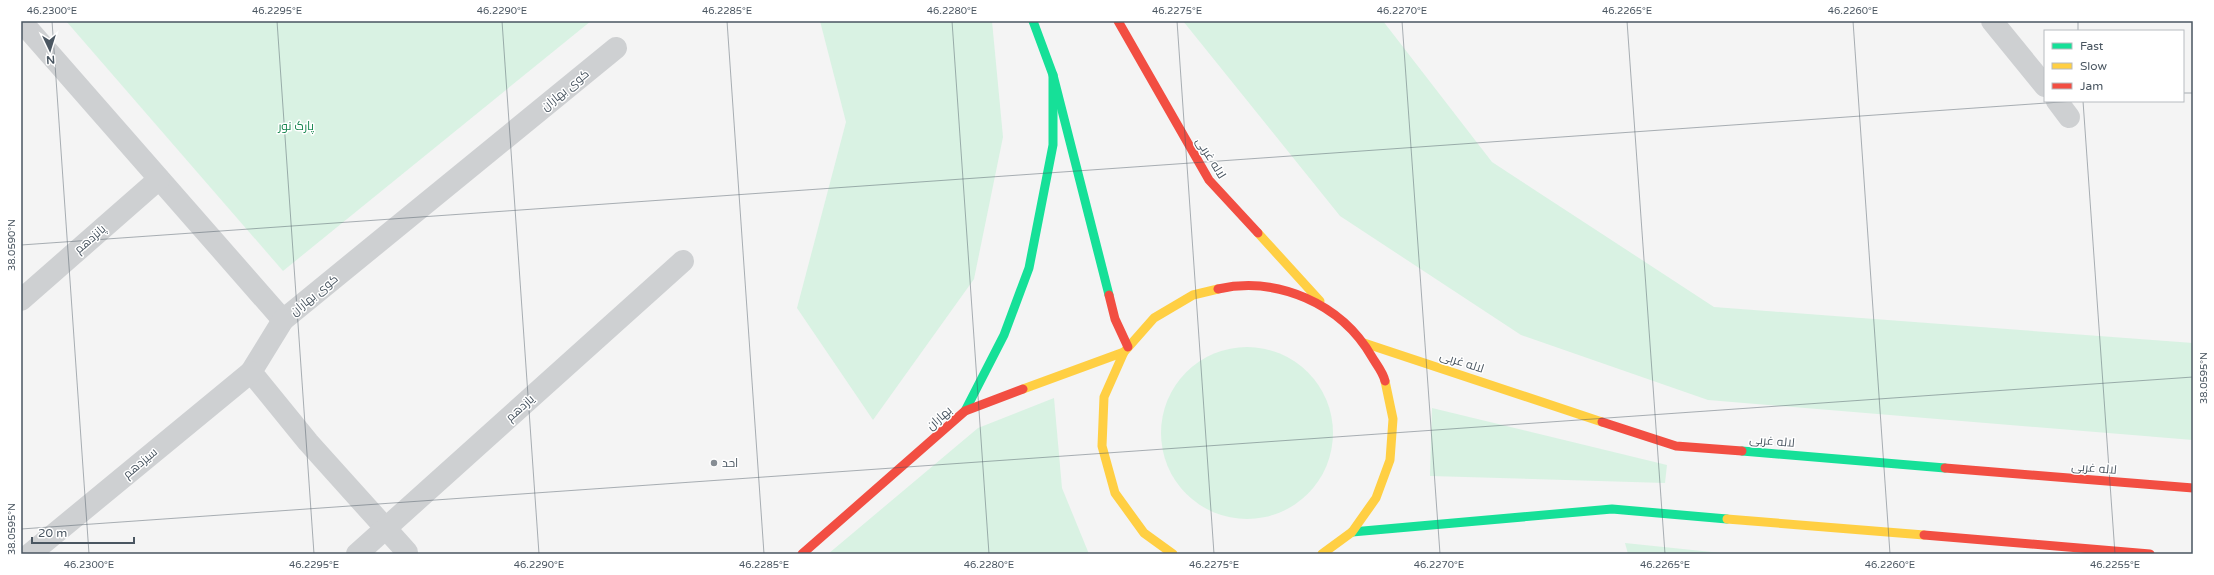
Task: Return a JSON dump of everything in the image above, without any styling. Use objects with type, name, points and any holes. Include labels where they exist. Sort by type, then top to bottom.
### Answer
[{"type":"main road","points":[[1033,21],[1053,74],[1115,319],[1126,349]]},
{"type":"main road","name":"لاله غربی","points":[[1118,21],[1209,180],[1325,307]]},
{"type":"main road","points":[[965,411],[1004,335],[1029,268],[1052,145],[1053,74]]},
{"type":"main road","points":[[1173,554],[1144,533],[1115,493],[1102,446],[1104,397],[1126,349],[1154,318],[1193,295],[1238,285],[1283,289],[1325,307],[1346,323],[1364,343],[1384,378],[1393,419],[1390,460],[1376,498],[1352,532],[1322,554]]},
{"type":"main road","name":"لاله غربی","points":[[1364,343],[1676,446],[2193,488]]},
{"type":"main road","name":"بهاران","points":[[802,554],[965,411],[1126,349]]},
{"type":"main road","points":[[1352,532],[1612,509],[2150,554]]},
{"type":"street","points":[[1992,21],[2044,85]]},
{"type":"street","name":"کوی بهاران","points":[[23,26],[283,320],[616,48]]},
{"type":"street","name":"پانزدهم","points":[[21,300],[159,179]]},
{"type":"street","name":"یازدهم","points":[[357,554],[683,261]]},
{"type":"street","name":"سیزدهم","points":[[30,554],[251,372],[283,320]]},
{"type":"street","points":[[251,372],[308,442],[407,552]]},
{"type":"green space","name":"پارک نور","points":[[66,21],[591,21],[283,271]]},
{"type":"green space","points":[[820,21],[992,21],[1003,137],[974,279],[873,420],[797,308],[846,122]]},
{"type":"green space","points":[[1183,21],[1383,21],[1492,162],[1714,307],[2193,343],[2193,440],[1708,400],[1521,335],[1340,216]]},
{"type":"green space","points":[[1239,347],[1255,347],[1288,357],[1308,372],[1323,392],[1331,416],[1333,433],[1331,450],[1323,474],[1308,494],[1288,509],[1272,515],[1255,519],[1239,519],[1206,509],[1186,494],[1181,488],[1171,474],[1165,458],[1161,441],[1161,425],[1171,392],[1186,372],[1192,367],[1206,357],[1222,351]]},
{"type":"green space","points":[[1054,398],[1062,488],[1089,554],[828,554],[978,428]]},
{"type":"green space","points":[[1432,408],[1667,465],[1665,483],[1430,476]]},
{"type":"green space","points":[[1625,543],[1731,554],[1628,554]]},
{"type":"traffic: fast","points":[[1033,21],[1053,75],[1109,295]]},
{"type":"traffic: fast","points":[[965,411],[1004,335],[1029,268],[1053,145],[1053,75]]},
{"type":"traffic: fast","points":[[1742,451],[1945,468]]},
{"type":"traffic: fast","points":[[1352,532],[1612,509],[1727,519]]},
{"type":"traffic: slow","points":[[1258,233],[1320,301]]},
{"type":"traffic: slow","points":[[1173,554],[1144,533],[1115,493],[1102,446],[1104,397],[1124,352],[1154,318],[1193,295],[1218,289]]},
{"type":"traffic: slow","points":[[1364,343],[1602,422]]},
{"type":"traffic: slow","points":[[1023,389],[1124,352]]},
{"type":"traffic: slow","points":[[1322,554],[1352,532],[1376,498],[1390,460],[1393,419],[1385,381]]},
{"type":"traffic: slow","points":[[1727,519],[1924,535]]},
{"type":"traffic: jam","points":[[1118,21],[1209,180],[1258,233]]},
{"type":"traffic: jam","points":[[1218,289],[1240,286],[1263,287],[1284,291],[1306,298],[1325,308],[1343,322],[1359,338],[1383,374],[1385,381]]},
{"type":"traffic: jam","points":[[1109,295],[1115,319],[1128,347]]},
{"type":"traffic: jam","points":[[802,554],[965,411],[1023,389]]},
{"type":"traffic: jam","points":[[1602,422],[1676,446],[1742,451]]},
{"type":"traffic: jam","points":[[1945,468],[2193,488]]},
{"type":"traffic: jam","points":[[1924,535],[2150,554]]},
{"type":"place","name":"احد","points":[[714,463]]}]
